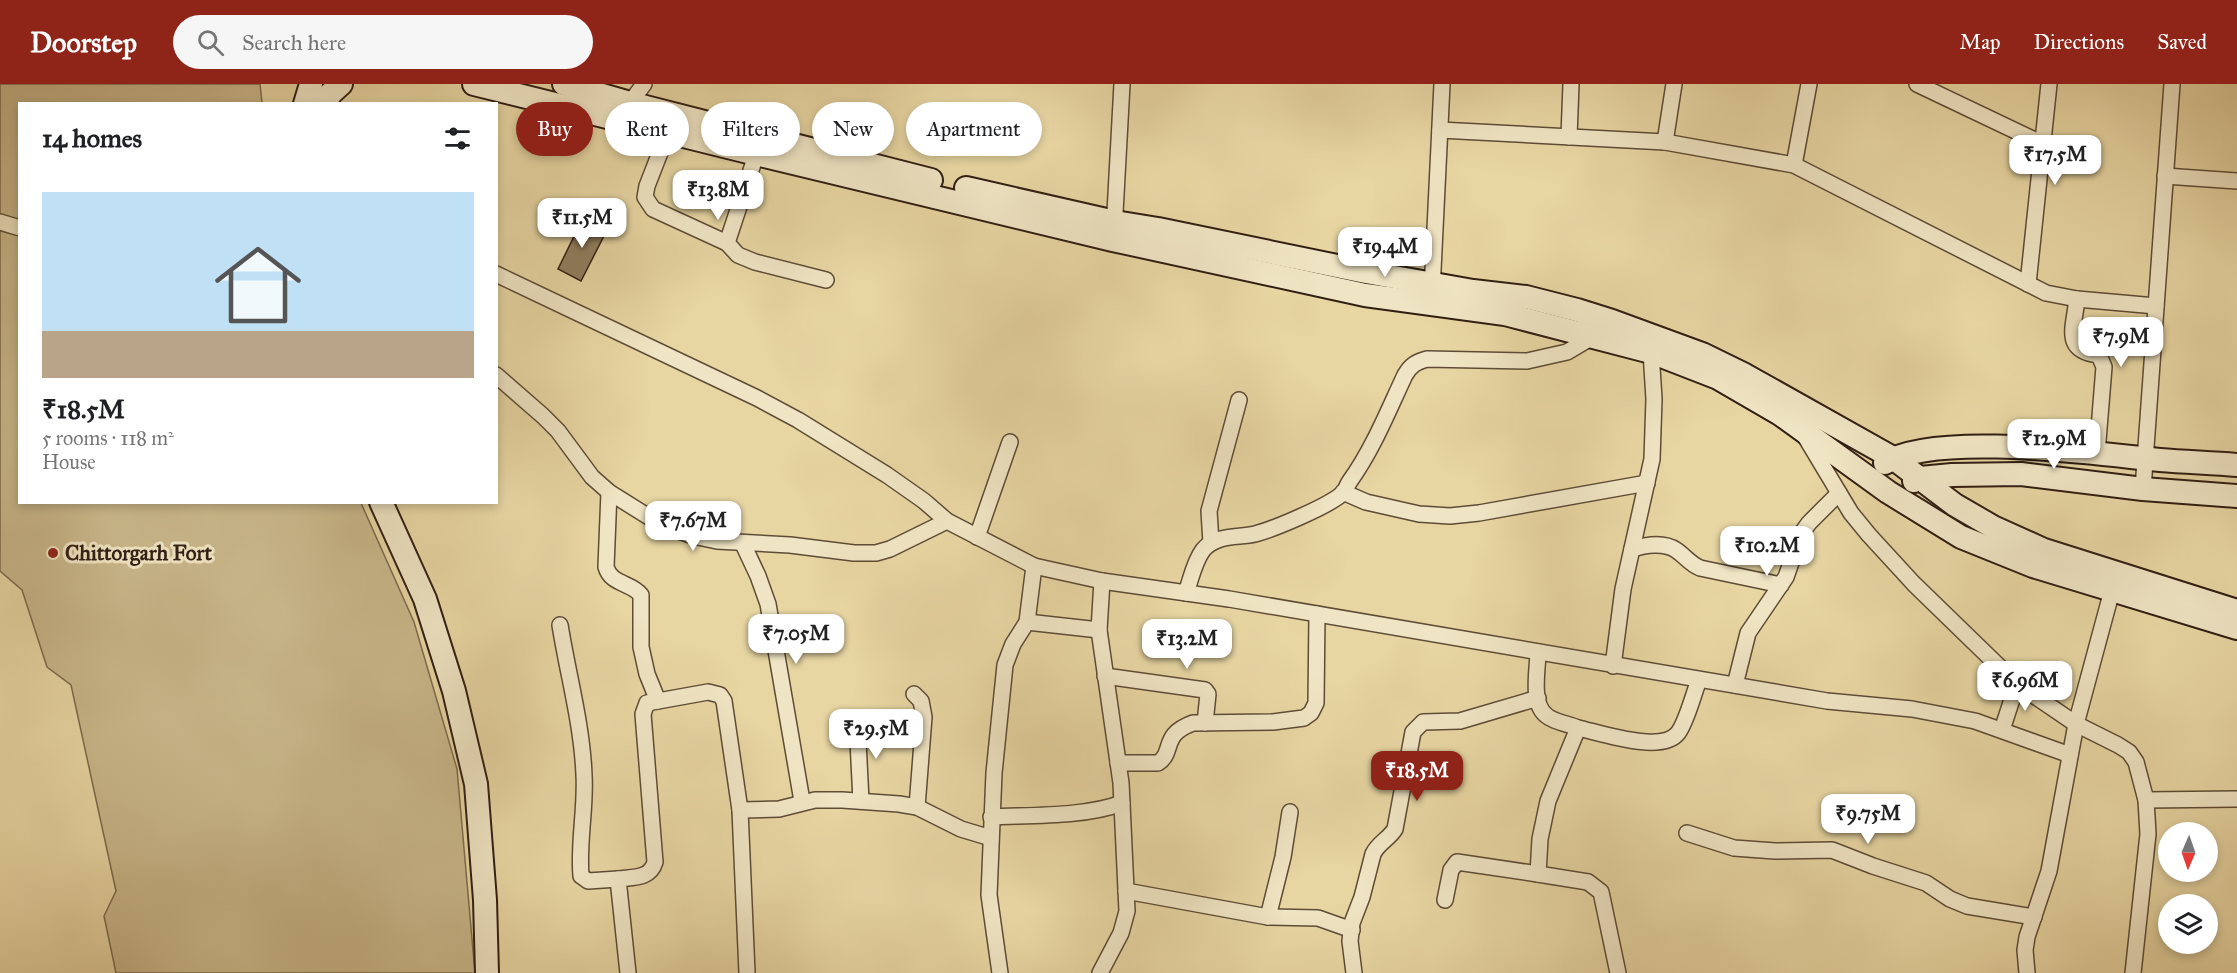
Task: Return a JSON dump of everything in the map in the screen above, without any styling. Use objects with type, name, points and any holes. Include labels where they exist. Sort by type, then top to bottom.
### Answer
[{"type":"street","points":[[306,102],[311,84]]},
{"type":"street","points":[[327,102],[330,94],[341,84]]},
{"type":"street","points":[[474,84],[605,116]]},
{"type":"street","points":[[564,84],[627,102]]},
{"type":"street","points":[[631,102],[644,84]]},
{"type":"street","points":[[1114,231],[1122,84]]},
{"type":"street","points":[[1432,294],[1442,84]]},
{"type":"street","points":[[1569,136],[1571,84]]},
{"type":"street","points":[[1665,142],[1674,84]]},
{"type":"street","points":[[1794,165],[1809,84]]},
{"type":"street","points":[[1917,84],[2043,144]]},
{"type":"street","points":[[2028,284],[2049,84]]},
{"type":"street","points":[[2143,489],[2172,84]]},
{"type":"street","points":[[1440,130],[1665,142],[1794,165],[2046,293],[2077,299],[2156,306]]},
{"type":"street","points":[[800,154],[916,177],[1114,231],[1158,229],[1248,259],[1366,272],[1432,294],[1651,352],[1718,378],[1780,414],[1888,492],[1961,537],[2033,566],[2115,580],[2237,611]]},
{"type":"street","points":[[658,156],[646,186],[645,197],[653,209],[727,243],[738,255],[756,262],[826,280]]},
{"type":"street","points":[[727,243],[756,156]]},
{"type":"street","points":[[2165,176],[2237,180]]},
{"type":"street","points":[[0,222],[18,227]]},
{"type":"street","points":[[498,275],[757,398],[798,420],[908,489],[946,521],[1034,566],[1102,581],[1317,614],[1827,701],[1912,709],[1975,721],[2070,755]]},
{"type":"street","points":[[1432,294],[1473,291],[1526,297],[1577,310],[1702,354],[1746,375],[1893,458],[1968,514],[1993,527],[2115,580],[2237,628]]},
{"type":"street","points":[[2077,299],[2073,340],[2082,352],[2099,356],[2104,367],[2097,453]]},
{"type":"street","points":[[1186,593],[1203,550],[1211,543],[1221,538],[1268,530],[1301,516],[1343,492],[1364,460],[1405,375],[1417,361],[1427,359],[1527,362],[1567,351],[1594,336]]},
{"type":"street","points":[[1613,666],[1623,589],[1652,459],[1654,399],[1651,352]]},
{"type":"street","points":[[498,377],[543,416],[592,477],[609,492],[660,524],[701,537],[743,544],[801,545],[854,553],[876,553],[890,549],[946,521]]},
{"type":"street","points":[[1211,543],[1209,511],[1239,400]]},
{"type":"street","points":[[1800,428],[1851,513],[1884,551],[2017,684],[2076,724],[2129,752],[2136,762],[2146,800],[2148,834],[2133,973]]},
{"type":"street","points":[[977,537],[1010,442]]},
{"type":"street","points":[[1866,475],[1893,458],[1917,451],[1963,447],[2073,450],[2237,465]]},
{"type":"street","points":[[1888,492],[1920,478],[1973,474],[2021,474],[2143,489],[2237,496]]},
{"type":"street","points":[[1343,492],[1365,502],[1419,514],[1450,516],[1479,513],[1647,483]]},
{"type":"street","points":[[609,492],[607,572],[615,580],[632,586],[641,595],[641,647],[647,674],[658,701]]},
{"type":"street","points":[[1736,685],[1748,633],[1786,577],[1801,534],[1839,493]]},
{"type":"street","points":[[382,504],[425,599],[454,691],[476,784],[485,900],[487,973]]},
{"type":"street","points":[[743,544],[768,604],[802,801]]},
{"type":"street","points":[[1632,549],[1643,546],[1669,547],[1676,549],[1694,566],[1781,585]]},
{"type":"street","points":[[1000,973],[989,895],[991,817],[1005,666],[1013,644],[1027,622],[1034,566]]},
{"type":"street","points":[[2027,973],[2025,950],[2027,937],[2049,871],[2076,724],[2115,580]]},
{"type":"street","points":[[1100,973],[1121,933],[1127,911],[1122,803],[1099,630],[1102,581]]},
{"type":"street","points":[[1118,763],[1158,763],[1163,760],[1173,735],[1187,726],[1205,723],[1273,722],[1304,718],[1311,713],[1316,703],[1317,614]]},
{"type":"street","points":[[1027,622],[1099,630]]},
{"type":"street","points":[[560,625],[580,732],[584,776],[581,876],[588,881],[646,875],[653,870],[655,862],[643,714],[647,703],[708,692],[720,695],[727,713],[740,810],[747,973]]},
{"type":"street","points":[[1538,651],[1539,706],[1547,716],[1578,728],[1648,743],[1673,738],[1680,731],[1699,680]]},
{"type":"street","points":[[1105,676],[1205,690],[1208,693],[1205,723]]},
{"type":"street","points":[[2002,730],[2017,684]]},
{"type":"street","points":[[914,694],[921,701],[924,717],[917,807]]},
{"type":"street","points":[[1354,973],[1350,940],[1352,930],[1373,854],[1395,829],[1413,732],[1418,725],[1431,720],[1460,722],[1538,698]]},
{"type":"street","points":[[857,721],[861,801]]},
{"type":"street","points":[[1538,874],[1543,822],[1548,801],[1578,728]]},
{"type":"street","points":[[2146,800],[2237,799]]},
{"type":"street","points":[[740,810],[779,809],[802,801],[834,800],[917,807],[961,829],[991,838]]},
{"type":"street","points":[[991,817],[1084,812],[1110,808],[1122,803]]},
{"type":"street","points":[[1268,917],[1283,856],[1290,812]]},
{"type":"street","points":[[1688,833],[1734,848],[1775,851],[1832,850],[1845,853],[1873,866],[1926,883],[1950,899],[1967,906],[2034,916]]},
{"type":"street","points":[[1445,900],[1451,870],[1457,862],[1588,882],[1601,892],[1618,973]]},
{"type":"street","points":[[618,879],[628,973]]},
{"type":"street","points":[[1126,891],[1268,917],[1318,918],[1352,930]]},
{"type":"shaded area","points":[[0,84],[260,84],[262,102],[18,102],[18,504],[361,504],[414,622],[457,769],[475,973],[116,973],[104,916],[116,891],[71,685],[47,667],[22,590],[0,571]]},
{"type":"building","points":[[583,218],[607,230],[581,281],[558,269]]},
{"type":"place","name":"Chittorgarh Fort","points":[[53,553]]}]
